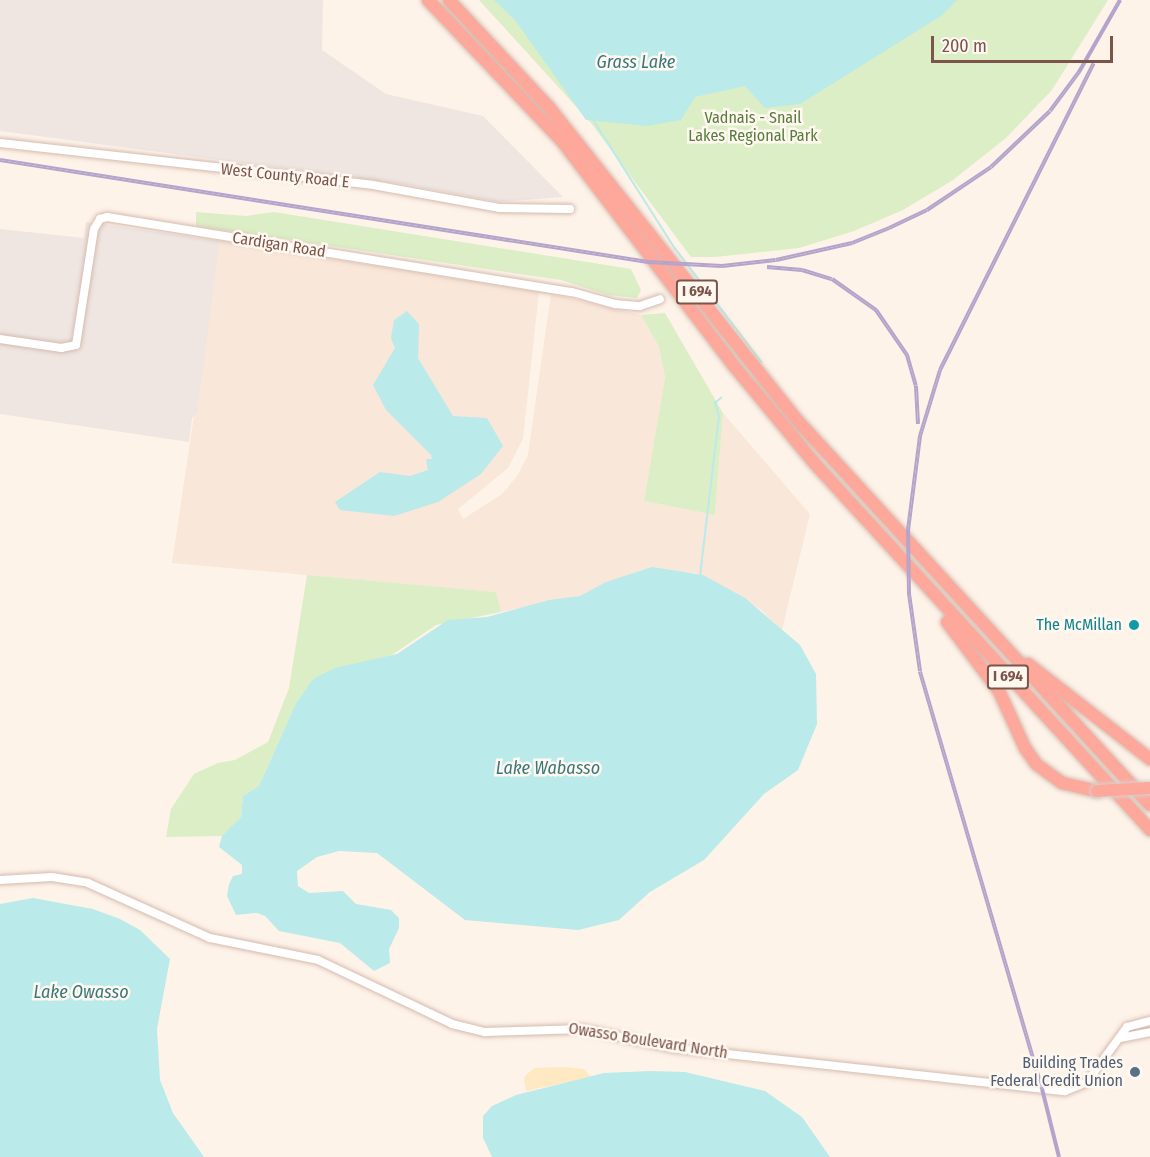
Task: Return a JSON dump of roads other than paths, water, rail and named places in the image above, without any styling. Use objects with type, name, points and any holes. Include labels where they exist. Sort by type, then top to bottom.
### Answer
[{"type":"highway","name":"I 694","points":[[428,0],[562,141],[757,394],[922,584],[1150,830]]},
{"type":"highway","name":"I 694","points":[[449,0],[548,106],[797,420],[1150,805]]},
{"type":"highway","points":[[922,584],[994,685],[1029,756],[1062,783],[1097,791],[1150,788]]},
{"type":"highway","points":[[1000,643],[1150,759]]},
{"type":"street","name":"West County Road E","points":[[0,143],[373,184],[499,208],[570,208]]},
{"type":"street","name":"Cardigan Road","points":[[0,339],[66,349],[76,345],[94,229],[100,219],[107,217],[572,292],[615,304],[640,306],[660,299]]},
{"type":"street","name":"Owasso Boulevard North","points":[[0,880],[52,877],[87,883],[210,938],[333,965],[452,1024],[474,1031],[583,1029],[673,1048],[1065,1091],[1087,1082],[1129,1026],[1150,1021]]},
{"type":"street","points":[[1120,1038],[1150,1032]]},
{"type":"water","name":"Grass Lake","points":[[494,0],[957,0],[941,16],[800,104],[765,108],[745,86],[695,97],[681,120],[647,126],[586,120],[515,20]]},
{"type":"water","points":[[407,311],[419,324],[418,358],[453,416],[487,418],[503,446],[481,474],[438,502],[394,516],[340,510],[335,502],[380,472],[410,476],[428,470],[426,459],[432,459],[431,455],[386,410],[373,385],[395,348],[391,338],[394,320]]},
{"type":"water","name":"Lake Wabasso","points":[[652,567],[703,575],[745,598],[800,645],[816,674],[817,724],[798,770],[764,794],[704,860],[650,892],[619,920],[578,930],[465,920],[377,853],[339,851],[317,857],[297,871],[298,886],[309,893],[343,891],[356,904],[391,910],[399,918],[399,928],[389,949],[390,963],[374,971],[340,943],[279,931],[265,916],[257,913],[236,915],[227,896],[233,876],[242,874],[242,865],[219,847],[222,836],[241,817],[243,796],[259,786],[296,703],[313,679],[335,668],[397,654],[448,620],[487,617],[549,600],[580,596],[606,582]]},
{"type":"water","name":"Lake Owasso","points":[[33,898],[93,909],[120,919],[140,930],[170,959],[157,1029],[160,1080],[173,1113],[204,1157],[0,1157],[0,904]]},
{"type":"water","points":[[685,1072],[765,1091],[802,1117],[830,1157],[492,1157],[483,1138],[483,1116],[492,1106],[516,1095],[604,1073]]},
{"type":"waterway","points":[[593,119],[675,248],[762,362]]},
{"type":"waterway","points":[[700,576],[719,417],[715,403],[721,398]]},
{"type":"railway","points":[[0,160],[648,262],[722,266],[776,260],[852,243],[889,228],[927,210],[991,167],[1050,111],[1079,72],[1120,0]]},
{"type":"railway","points":[[1059,1157],[1042,1089],[920,671],[909,594],[908,530],[920,436],[940,370],[1094,63]]},
{"type":"railway","points":[[767,267],[802,270],[832,279],[876,310],[907,355],[916,386],[918,424]]},
{"type":"place","name":"The McMillan","points":[[1134,625]]},
{"type":"place","name":"Building Trades Federal Credit Union","points":[[1135,1072]]},
{"type":"park label","name":"Vadnais - Snail Lakes Regional Park","points":[[753,127]]}]
